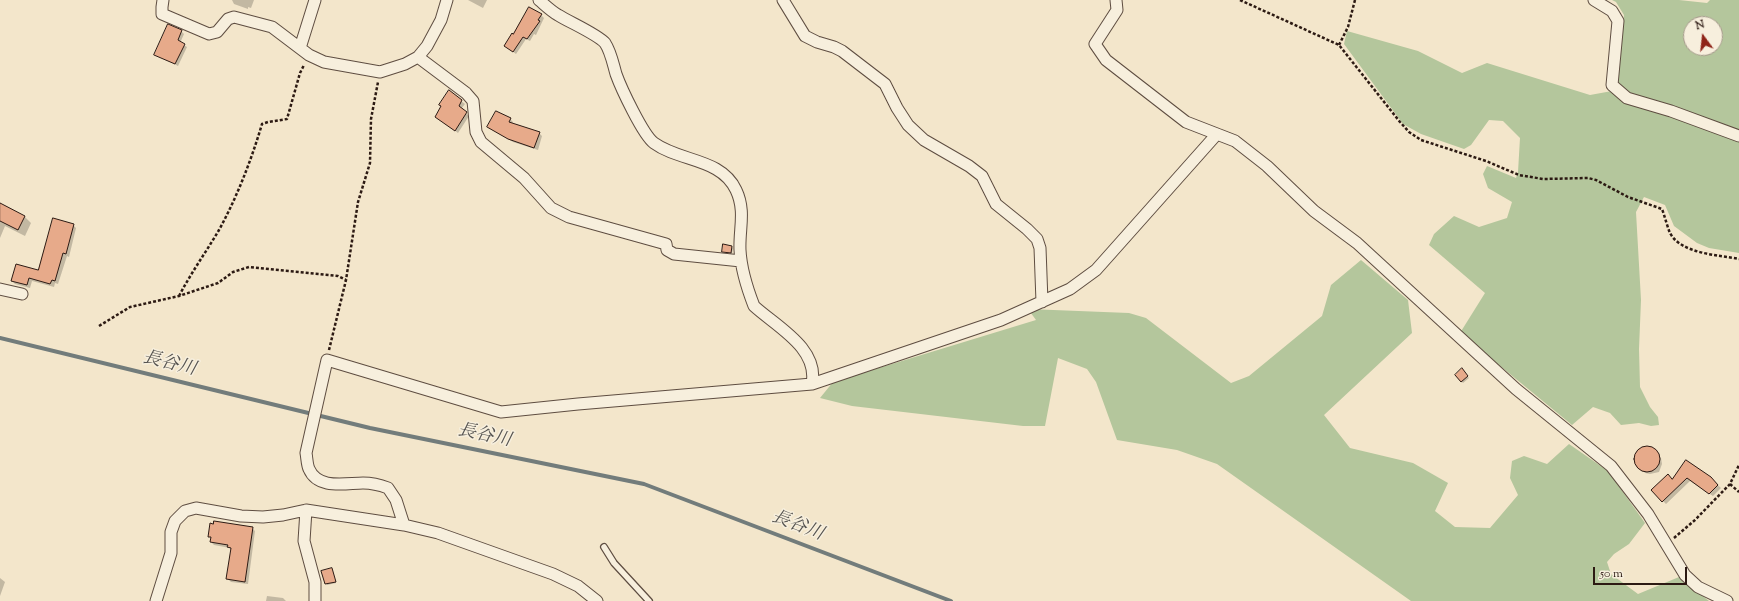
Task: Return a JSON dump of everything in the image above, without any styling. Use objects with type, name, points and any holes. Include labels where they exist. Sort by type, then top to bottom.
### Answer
[{"type":"street","points":[[163,0],[162,14],[209,34],[217,32],[228,18],[234,17],[272,27],[309,55],[324,62],[380,72],[406,64],[418,57],[427,46],[441,20],[447,0]]},
{"type":"street","points":[[300,48],[316,0]]},
{"type":"street","points":[[539,0],[556,14],[604,43],[611,55],[622,91],[653,142],[664,149],[713,166],[725,176],[736,190],[743,216],[740,248],[741,261],[748,290],[754,306],[792,337],[806,352],[814,373],[812,384]]},
{"type":"street","points":[[783,0],[805,36],[816,42],[842,51],[882,81],[908,125],[924,140],[969,166],[982,176],[996,204],[1027,229],[1036,239],[1040,248],[1042,302]]},
{"type":"street","points":[[1116,0],[1117,10],[1096,44],[1106,60],[1186,122],[1235,141],[1267,166],[1314,211],[1357,243],[1516,389],[1610,466],[1648,514],[1685,575],[1698,587],[1726,601]]},
{"type":"street","points":[[1594,0],[1612,11],[1618,21],[1612,85],[1627,98],[1671,111],[1739,136]]},
{"type":"street","points":[[418,57],[466,93],[473,101],[476,132],[481,142],[524,178],[551,208],[569,217],[666,244],[667,250],[674,254],[741,261]]},
{"type":"street","points":[[404,525],[396,500],[388,488],[376,484],[364,483],[331,485],[316,478],[309,469],[306,454],[327,360],[501,412],[812,384],[1002,320],[1070,289],[1096,270],[1217,134]]},
{"type":"street","points":[[0,289],[22,294]]},
{"type":"street","points":[[156,601],[170,553],[171,532],[175,521],[185,511],[196,508],[241,516],[263,517],[283,515],[306,510],[404,525],[438,533],[553,574],[578,586],[597,601]]},
{"type":"street","points":[[306,510],[304,541],[315,582],[315,601]]},
{"type":"lane","points":[[604,547],[614,564],[649,601]]},
{"type":"path","points":[[1240,0],[1339,45],[1400,122],[1409,132],[1421,140],[1486,161],[1519,175],[1543,179],[1588,178],[1596,180],[1628,196],[1662,209],[1671,234],[1676,241],[1686,248],[1739,259]]},
{"type":"path","points":[[1339,45],[1348,27],[1355,0]]},
{"type":"path","points":[[179,296],[235,198],[256,144],[262,124],[287,119],[300,73],[309,55]]},
{"type":"path","points":[[327,360],[346,280],[358,202],[370,163],[371,119],[380,72]]},
{"type":"path","points":[[99,326],[130,307],[179,296],[218,283],[233,272],[249,267],[338,276],[346,280]]},
{"type":"path","points":[[1666,544],[1696,520],[1730,484],[1739,465]]},
{"type":"path","points":[[1730,484],[1739,492]]},
{"type":"green space","points":[[1612,0],[1679,0],[1707,3],[1710,0],[1739,0],[1739,253],[1709,248],[1697,243],[1674,226],[1665,205],[1644,197],[1636,212],[1641,300],[1639,349],[1640,387],[1650,407],[1658,417],[1659,425],[1651,426],[1639,423],[1621,425],[1610,413],[1593,407],[1572,425],[1460,333],[1485,293],[1429,245],[1434,234],[1454,216],[1479,227],[1507,218],[1512,202],[1488,188],[1483,174],[1487,166],[1516,178],[1518,172],[1520,138],[1503,121],[1489,120],[1471,145],[1464,149],[1421,134],[1403,124],[1344,44],[1347,31],[1418,51],[1462,73],[1487,63],[1590,95],[1612,91],[1618,71],[1624,15],[1616,2]]},
{"type":"green space","points":[[1361,260],[1408,300],[1412,333],[1324,415],[1350,448],[1413,463],[1448,483],[1435,511],[1455,527],[1490,528],[1518,495],[1510,478],[1512,461],[1524,456],[1547,464],[1569,444],[1608,471],[1645,523],[1629,544],[1614,554],[1607,562],[1611,574],[1638,594],[1679,577],[1709,601],[1411,601],[1217,464],[1177,450],[1117,440],[1096,382],[1087,369],[1058,358],[1045,426],[1023,426],[852,406],[820,398],[833,382],[1036,320],[1028,309],[1129,313],[1146,318],[1231,383],[1249,376],[1322,316],[1331,285]]},
{"type":"building","points":[[529,7],[542,14],[538,20],[540,21],[527,39],[523,37],[513,52],[504,46]]},
{"type":"building","points":[[168,24],[182,30],[178,40],[185,44],[175,64],[154,55]]},
{"type":"building","points":[[449,90],[462,100],[459,106],[467,112],[455,131],[435,117],[441,106],[439,105]]},
{"type":"building","points":[[496,111],[511,118],[509,122],[540,132],[534,148],[508,139],[487,127]]},
{"type":"building","points":[[0,203],[25,216],[18,230],[0,221]]},
{"type":"building","points":[[53,218],[74,224],[66,254],[63,253],[55,281],[52,280],[50,284],[29,278],[27,285],[11,281],[16,264],[38,270]]},
{"type":"building","points":[[723,244],[732,246],[731,253],[722,252]]},
{"type":"building","points":[[1462,368],[1468,376],[1461,382],[1455,375]]},
{"type":"building","points":[[1647,446],[1656,450],[1660,459],[1656,468],[1647,472],[1638,468],[1634,459],[1638,450]]},
{"type":"building","points":[[1686,460],[1711,477],[1718,485],[1709,494],[1687,478],[1662,502],[1651,490],[1668,474],[1672,479]]},
{"type":"building","points":[[214,521],[253,527],[245,582],[226,579],[231,548],[227,547],[228,545],[210,542],[211,537],[208,537],[210,523],[213,524]]},
{"type":"building","points":[[332,568],[336,582],[325,584],[321,571]]},
{"type":"waterway","name":"長谷川","points":[[0,338],[370,428],[644,484],[951,601]]}]
